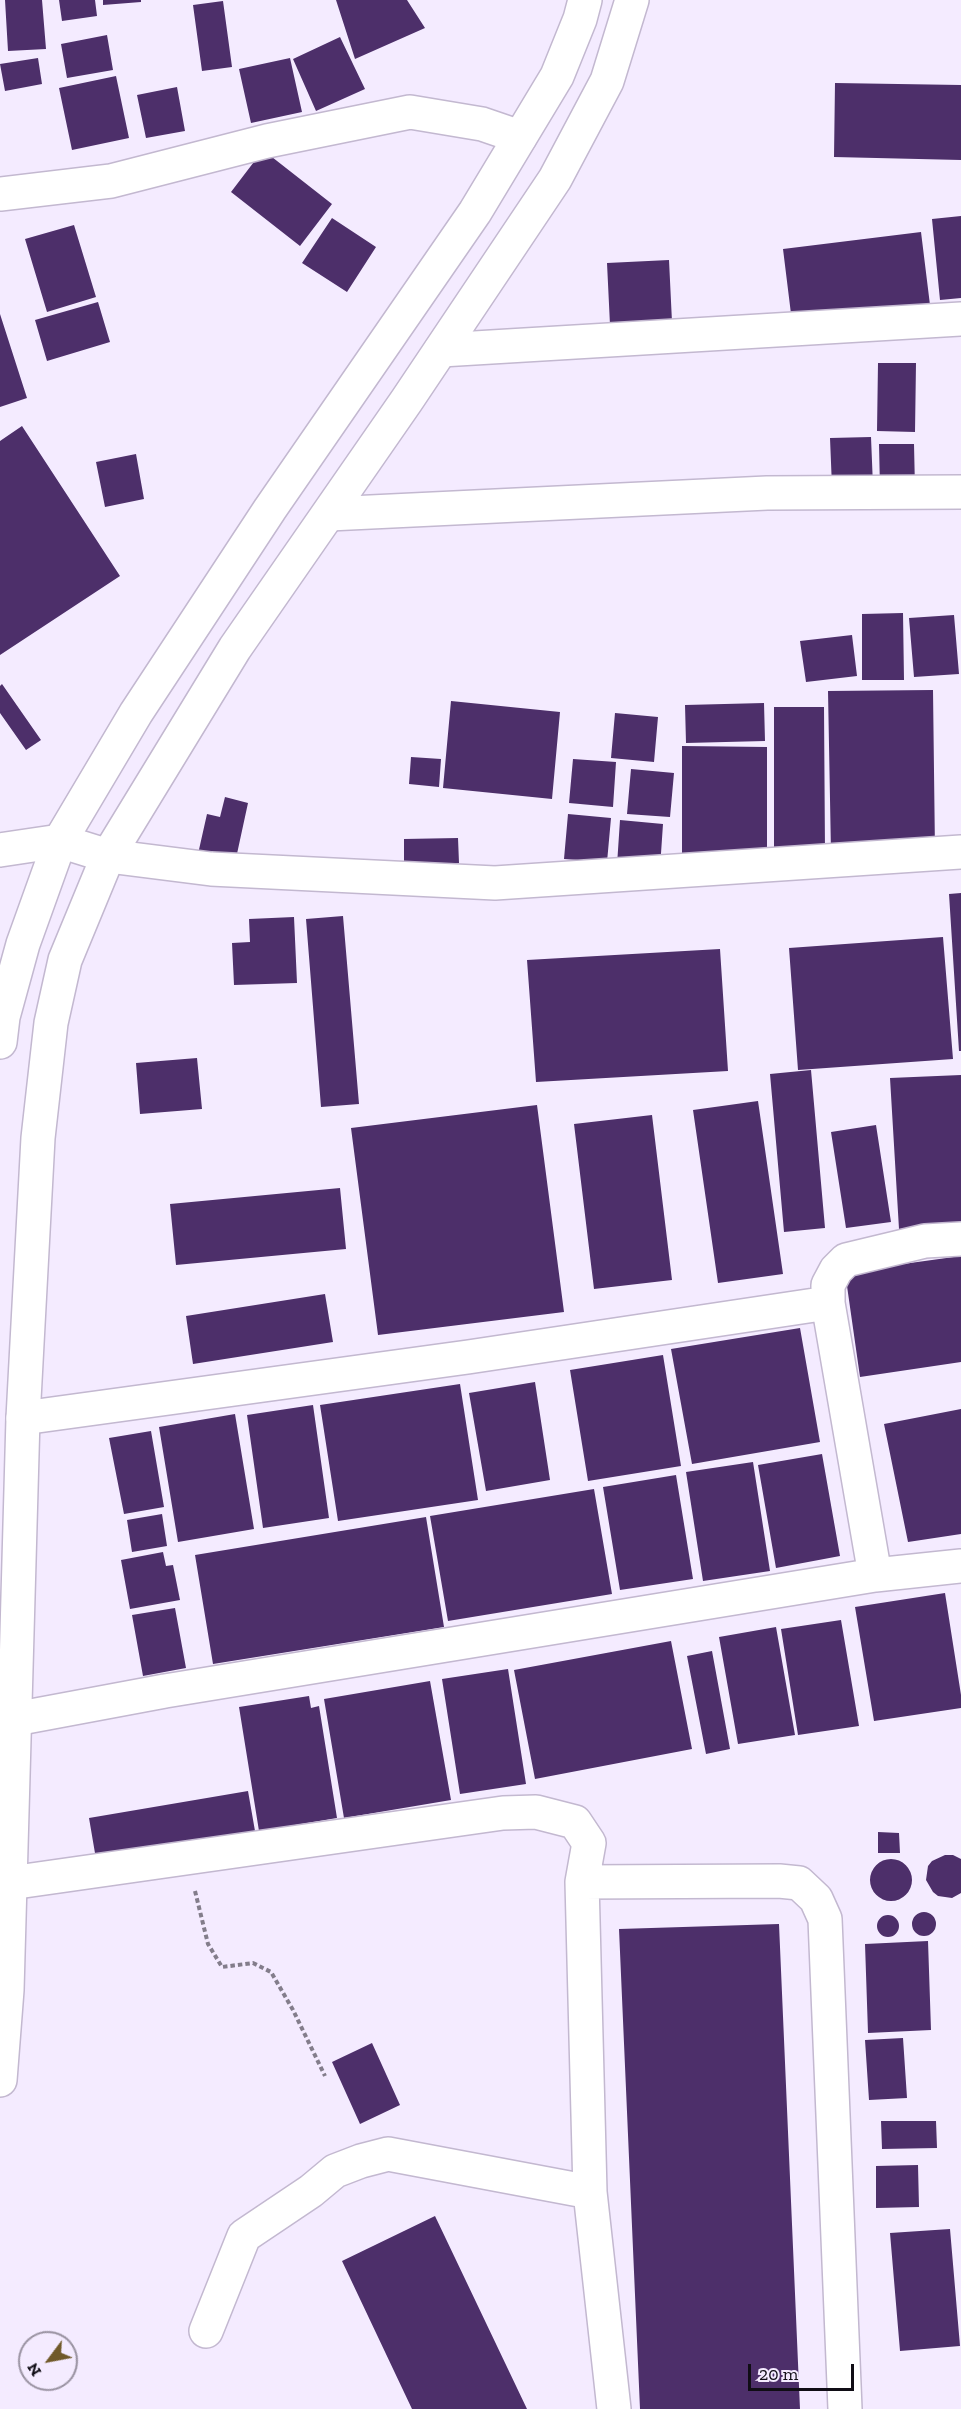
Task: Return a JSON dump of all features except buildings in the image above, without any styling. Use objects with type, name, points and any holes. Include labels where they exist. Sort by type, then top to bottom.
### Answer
[{"type":"main road","points":[[0,1042],[3,1017],[23,944],[60,841],[136,712],[270,509],[475,212],[557,76],[580,19],[585,0]]},
{"type":"main road","points":[[0,2080],[7,1990],[24,1418],[38,1138],[51,1023],[65,960],[108,856],[235,648],[441,350],[555,179],[607,81],[632,0]]},
{"type":"main road","points":[[0,194],[111,181],[267,141],[410,112],[482,124],[520,138]]},
{"type":"main road","points":[[441,350],[961,319]]},
{"type":"main road","points":[[328,514],[767,493],[961,492]]},
{"type":"main road","points":[[0,850],[60,841],[108,856],[211,869],[495,883],[961,852]]},
{"type":"main road","points":[[874,1575],[828,1303],[828,1285],[836,1270],[846,1260],[925,1241],[961,1239]]},
{"type":"main road","points":[[24,1418],[315,1379],[828,1303]]},
{"type":"main road","points":[[15,1719],[165,1690],[874,1575],[961,1566]]},
{"type":"main road","points":[[10,1883],[504,1813],[536,1812],[575,1822],[589,1843],[582,1882],[590,2192],[614,2409]]},
{"type":"main road","points":[[582,1882],[779,1881],[799,1883],[816,1899],[825,1919],[845,2409]]},
{"type":"main road","points":[[206,2331],[243,2236],[311,2191],[334,2171],[361,2161],[388,2154],[590,2192]]},
{"type":"path","points":[[187,1858],[207,1944],[222,1967],[253,1963],[271,1972],[293,2010],[325,2076]]}]
